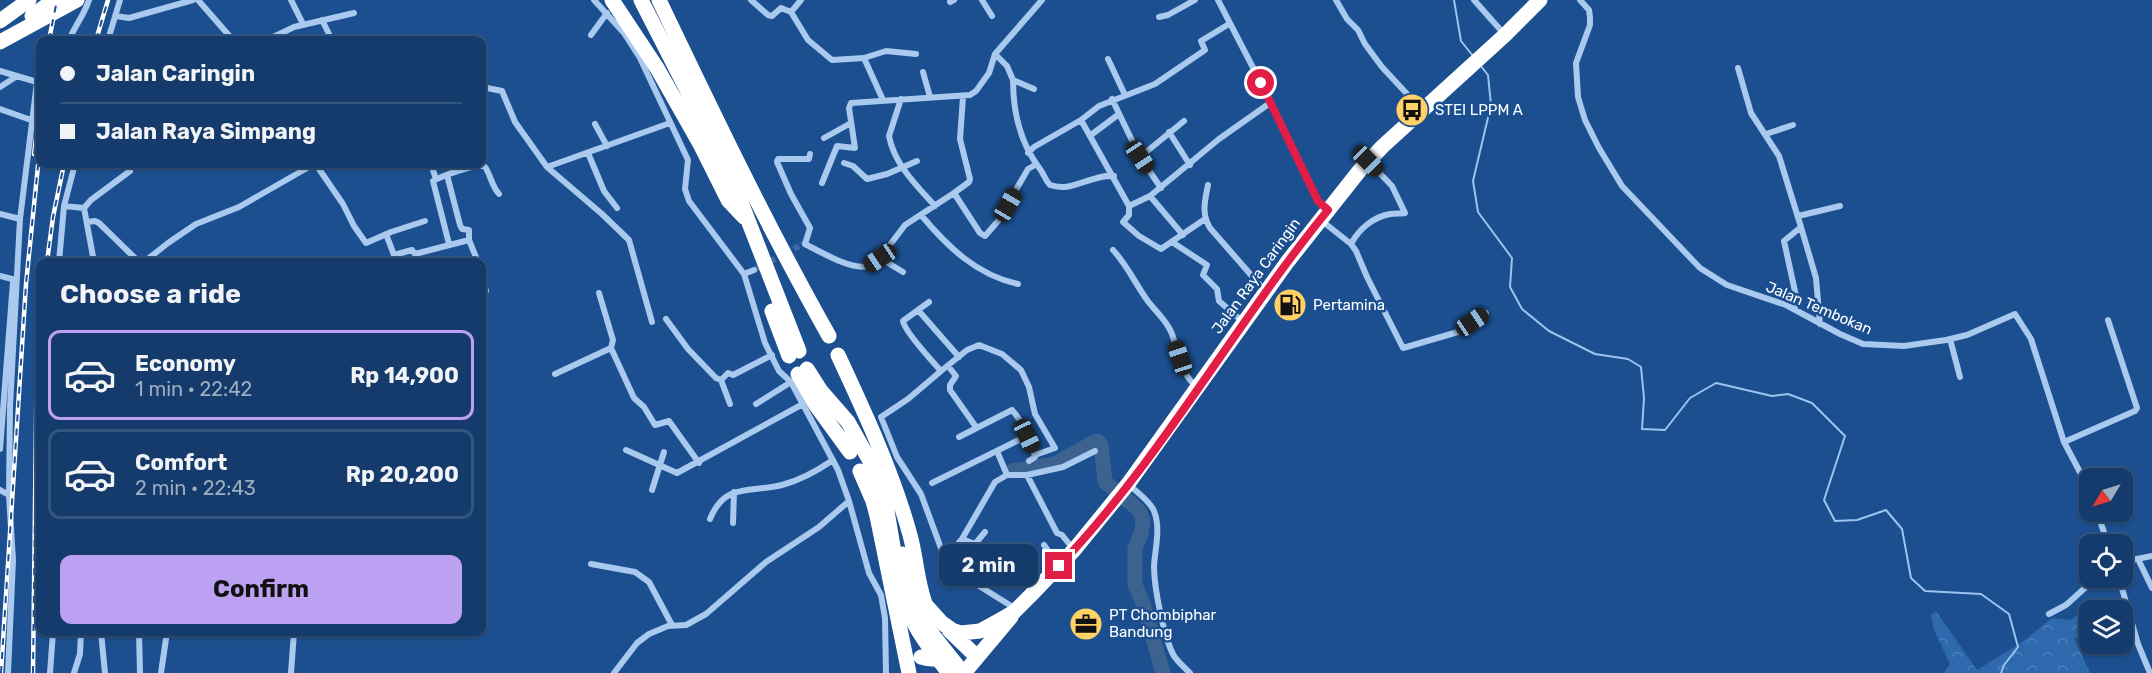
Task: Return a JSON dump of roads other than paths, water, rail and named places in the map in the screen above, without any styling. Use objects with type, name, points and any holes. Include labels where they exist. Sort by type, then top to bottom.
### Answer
[{"type":"highway","points":[[0,21],[29,0]]},
{"type":"highway","points":[[0,40],[54,0]]},
{"type":"highway","points":[[0,40],[77,0]]},
{"type":"highway","points":[[641,0],[730,174],[763,255],[771,309],[794,354]]},
{"type":"highway","points":[[659,0],[744,178],[829,336]]},
{"type":"highway","name":"Jalan Raya Caringin","points":[[974,654],[1074,550],[1127,486],[1266,291],[1324,214],[1368,161],[1540,0]]},
{"type":"highway","points":[[610,6],[673,97],[728,200],[750,224]]},
{"type":"highway","points":[[838,355],[878,443],[910,536],[924,603],[946,648],[940,657],[928,660],[921,657]]},
{"type":"highway","points":[[799,375],[815,404],[850,452]]},
{"type":"highway","points":[[799,375],[821,391],[848,422],[879,477],[898,556],[928,630],[964,673],[974,654]]},
{"type":"highway","points":[[860,471],[873,501],[890,608],[909,673]]},
{"type":"highway","points":[[898,499],[898,556],[902,598],[909,616],[919,634],[949,673],[974,654]]},
{"type":"highway","points":[[924,603],[974,654]]},
{"type":"highway","points":[[890,608],[934,673]]},
{"type":"highway","points":[[942,623],[962,633],[980,631],[1009,616]]},
{"type":"street","points":[[71,36],[76,23],[85,13],[89,0]]},
{"type":"street","points":[[109,36],[120,0]]},
{"type":"street","points":[[116,16],[129,18],[193,0]]},
{"type":"street","points":[[198,0],[230,36]]},
{"type":"street","points":[[291,0],[303,24]]},
{"type":"street","points":[[594,0],[610,6],[640,58],[688,160],[685,189],[688,201],[744,274],[765,343],[779,371],[799,375]]},
{"type":"street","points":[[751,0],[770,16],[781,8],[791,12],[808,40],[832,60],[864,58],[886,51],[916,54]]},
{"type":"street","points":[[791,12],[801,0]]},
{"type":"street","points":[[982,0],[992,16]]},
{"type":"street","points":[[822,183],[837,146],[855,148],[849,108],[851,103],[963,97],[976,91],[989,73],[995,54],[1042,0]]},
{"type":"street","points":[[1159,17],[1168,15],[1195,0]]},
{"type":"street","points":[[1218,0],[1324,214]]},
{"type":"street","points":[[1336,0],[1382,67],[1422,110]]},
{"type":"street","points":[[1474,0],[1505,35]]},
{"type":"street","name":"Jalan Tembokan","points":[[1580,0],[1589,10],[1590,16],[1590,25],[1576,63],[1578,97],[1585,120],[1622,186],[1700,268],[1727,285],[1796,305],[1820,324],[1863,344],[1904,346],[1950,339],[1967,335],[2010,314],[2018,316],[2031,339],[2064,442],[2079,470]]},
{"type":"street","points":[[591,35],[610,6]]},
{"type":"street","points":[[276,36],[303,24],[354,13]]},
{"type":"street","points":[[322,20],[330,36]]},
{"type":"street","points":[[1028,153],[1034,147],[1082,120],[1099,106],[1155,84],[1182,67],[1205,50],[1201,41],[1229,24]]},
{"type":"street","points":[[995,54],[1006,66],[1013,80],[1015,111],[1028,153],[1047,182],[1064,187],[1114,176]]},
{"type":"street","points":[[864,58],[883,100]]},
{"type":"street","points":[[1108,59],[1125,95]]},
{"type":"street","points":[[1738,68],[1751,113],[1779,156],[1816,278],[1820,324]]},
{"type":"street","points":[[0,71],[36,80]]},
{"type":"street","points":[[923,72],[930,97]]},
{"type":"street","points":[[0,87],[17,76]]},
{"type":"street","points":[[1013,80],[1034,89]]},
{"type":"street","points":[[486,88],[502,91],[515,122],[547,167],[627,237],[652,321]]},
{"type":"street","points":[[9,673],[13,560],[9,495],[9,407],[20,219],[36,91]]},
{"type":"street","points":[[809,157],[778,159],[777,164],[810,228],[805,244],[836,260],[860,266],[870,265],[880,258],[900,230],[969,182],[960,139],[963,97]]},
{"type":"street","points":[[901,99],[889,136],[901,167],[935,206]]},
{"type":"street","points":[[1112,99],[1140,157],[1161,188]]},
{"type":"street","points":[[1129,206],[1161,188],[1219,139],[1270,103]]},
{"type":"street","points":[[0,109],[31,120]]},
{"type":"street","points":[[1091,135],[1119,114]]},
{"type":"street","points":[[1082,120],[1129,206],[1130,214],[1123,222],[1130,229],[1161,249],[1205,219]]},
{"type":"street","points":[[1140,157],[1184,121]]},
{"type":"street","points":[[547,167],[670,123]]},
{"type":"street","points":[[824,138],[851,123]]},
{"type":"street","points":[[595,124],[607,146]]},
{"type":"street","points":[[1766,134],[1793,125]]},
{"type":"street","points":[[1169,132],[1190,165]]},
{"type":"street","points":[[588,153],[604,191],[617,208]]},
{"type":"street","points":[[844,163],[853,166],[867,179],[887,174],[917,161]]},
{"type":"street","points":[[1351,244],[1357,233],[1377,218],[1405,213],[1392,186],[1368,161]]},
{"type":"street","points":[[954,192],[980,233],[985,236],[998,221],[1028,169],[1035,165]]},
{"type":"street","points":[[59,258],[64,206],[74,168]]},
{"type":"street","points":[[149,258],[196,224],[239,207],[309,168]]},
{"type":"street","points":[[318,168],[344,204],[354,226],[366,243],[425,222]]},
{"type":"street","points":[[432,168],[436,179]]},
{"type":"street","points":[[449,244],[433,182],[465,168]]},
{"type":"street","points":[[485,168],[491,184],[499,194]]},
{"type":"street","points":[[84,208],[91,200],[130,171]]},
{"type":"street","points":[[447,175],[460,225],[462,229],[469,230],[469,240],[476,258]]},
{"type":"street","points":[[1208,185],[1203,211],[1205,219],[1210,228],[1266,291]]},
{"type":"street","points":[[1150,196],[1183,235]]},
{"type":"street","points":[[64,206],[84,208]]},
{"type":"street","points":[[1798,216],[1840,207]]},
{"type":"street","points":[[84,208],[93,258]]},
{"type":"street","points":[[0,214],[20,219]]},
{"type":"street","name":"Jalan Raya Caringin","points":[[1324,214],[1351,244],[1404,348],[1458,332],[1486,313]]},
{"type":"street","points":[[921,215],[960,257],[1003,281],[1018,284]]},
{"type":"street","points":[[87,222],[99,223],[135,258]]},
{"type":"street","points":[[1796,305],[1784,240],[1801,227]]},
{"type":"street","points":[[386,234],[394,255],[412,250],[415,254],[469,240]]},
{"type":"street","points":[[1172,242],[1207,265],[1203,275],[1217,288],[1219,301],[1244,323]]},
{"type":"street","points":[[1113,250],[1129,270],[1148,302],[1171,330],[1188,379],[1199,388]]},
{"type":"street","points":[[880,258],[903,272]]},
{"type":"street","points":[[744,274],[754,270]]},
{"type":"street","points":[[0,276],[15,279]]},
{"type":"street","points":[[0,454],[4,336],[15,279]]},
{"type":"street","points":[[599,293],[613,340],[611,348],[634,398],[655,425],[669,421],[699,463]]},
{"type":"street","points":[[929,302],[903,321],[904,327],[941,371]]},
{"type":"street","points":[[918,310],[959,357]]},
{"type":"street","points":[[666,318],[688,349],[716,378],[721,380],[730,404]]},
{"type":"street","points":[[2064,442],[2105,425],[2137,408],[2109,320]]},
{"type":"street","points":[[1950,339],[1960,377]]},
{"type":"street","points":[[1009,616],[976,584],[960,578],[945,564],[921,494],[897,457],[881,417],[908,399],[967,350],[981,345],[1002,354],[1021,370],[1029,387],[1035,414],[1055,448],[1035,455],[1029,461]]},
{"type":"street","points":[[555,374],[611,348]]},
{"type":"street","points":[[721,380],[728,373],[733,375],[772,355]]},
{"type":"street","points":[[948,366],[956,376],[950,385],[950,390],[976,427]]},
{"type":"street","points":[[799,375],[803,404],[833,460],[849,501],[869,573],[890,608],[886,673]]},
{"type":"street","points":[[756,404],[799,375]]},
{"type":"street","points":[[626,450],[678,473],[803,404]]},
{"type":"street","points":[[959,437],[1012,410],[1027,434],[1035,455]]},
{"type":"street","points":[[932,483],[1027,436]]},
{"type":"street","points":[[997,451],[1007,475]]},
{"type":"street","points":[[652,490],[664,452]]},
{"type":"street","points":[[945,559],[962,539],[995,482],[1007,475],[1027,475],[1063,466],[1095,452]]},
{"type":"street","points":[[710,519],[723,498],[734,492],[788,483],[804,477],[833,460]]},
{"type":"street","points":[[1027,475],[1057,533],[1062,535],[1074,550]]},
{"type":"street","points":[[1127,486],[1152,506],[1155,513],[1156,591],[1168,643],[1175,658],[1190,673]]},
{"type":"street","points":[[0,490],[9,495]]},
{"type":"street","points":[[733,523],[734,492]]},
{"type":"street","points":[[614,673],[637,643],[654,630],[693,621],[766,562],[819,527],[849,501]]},
{"type":"street","points":[[962,539],[975,544],[985,532]]},
{"type":"street","points":[[1044,546],[1059,566]]},
{"type":"street","points":[[2133,560],[2152,556]]},
{"type":"street","points":[[2138,559],[2152,588]]},
{"type":"street","points":[[591,564],[634,572],[649,582],[672,625]]},
{"type":"street","points":[[2049,614],[2066,605],[2085,588]]},
{"type":"street","points":[[2122,588],[2138,644],[2150,673]]},
{"type":"street","points":[[50,673],[53,636]]},
{"type":"street","points":[[74,673],[80,654],[81,636]]},
{"type":"street","points":[[102,636],[105,673]]},
{"type":"street","points":[[140,636],[140,673]]},
{"type":"street","points":[[161,673],[166,636]]},
{"type":"street","points":[[291,673],[294,636]]},
{"type":"waterway","points":[[1454,0],[1461,41],[1473,56]]},
{"type":"waterway","points":[[1480,65],[1488,75],[1491,105],[1473,181],[1478,212],[1512,258],[1510,287],[1522,309],[1549,331],[1595,354],[1628,359],[1641,367],[1644,398],[1642,429],[1665,430],[1690,398],[1716,383],[1772,396],[1788,394],[1812,403],[1845,436],[1824,500],[1835,521],[1857,520],[1886,510],[1902,529],[1911,578],[1925,591],[1981,594],[2009,614],[2018,647],[2004,665],[2001,673]]},
{"type":"waterway","points":[[1012,471],[1055,464],[1094,442],[1098,441],[1101,445],[1105,482],[1140,512],[1143,521],[1135,548],[1135,585],[1143,603],[1163,673]]},
{"type":"tunnel","points":[[754,270],[805,243]]},
{"type":"railway","points":[[50,36],[57,0]]},
{"type":"railway","points":[[97,36],[108,0]]},
{"type":"railway","points":[[34,154],[36,138]]},
{"type":"railway","points":[[1,673],[26,284],[38,168]]},
{"type":"railway","points":[[48,258],[63,168]]},
{"type":"railway","points":[[33,673],[36,422]]},
{"type":"place","name":"STEI LPPM A","points":[[1412,110]]},
{"type":"place","name":"Pertamina","points":[[1290,305]]},
{"type":"place","name":"PT Chombiphar Bandung","points":[[1086,624]]}]
